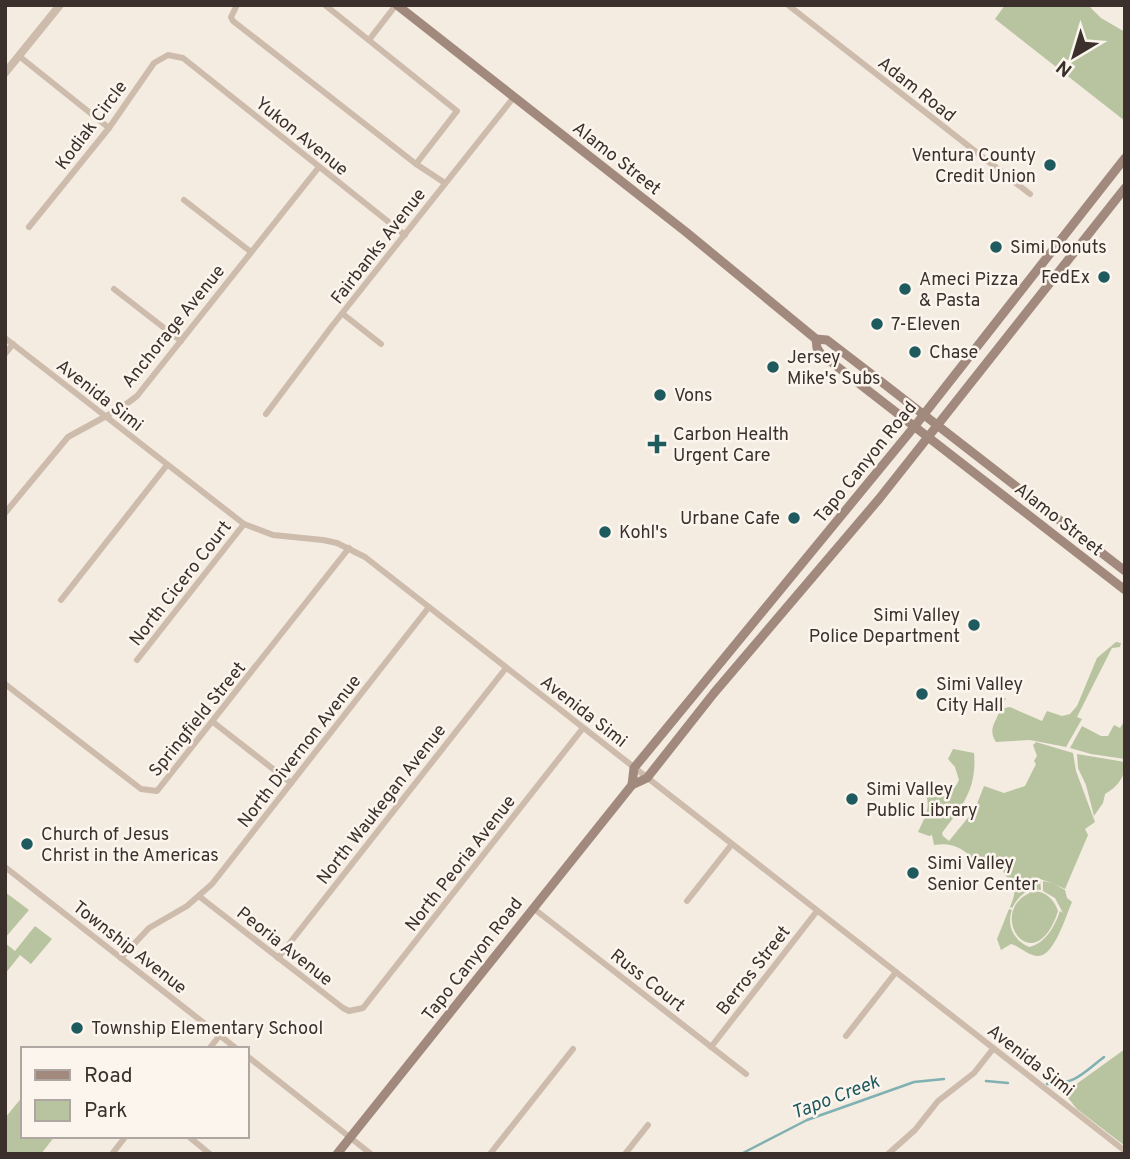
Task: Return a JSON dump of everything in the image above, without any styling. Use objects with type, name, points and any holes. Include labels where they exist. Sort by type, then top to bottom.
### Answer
[{"type":"main road","name":"Alamo Street","points":[[396,5],[690,235],[816,339],[827,341],[1125,571]]},
{"type":"main road","name":"Tapo Canyon Road","points":[[634,768],[924,415],[1125,158]]},
{"type":"main road","name":"Tapo Canyon Road","points":[[337,1154],[632,785],[647,778],[714,693],[879,499],[1125,188]]},
{"type":"main road","name":"Alamo Street","points":[[816,339],[821,354],[1125,590]]},
{"type":"main road","points":[[632,785],[634,768]]},
{"type":"street","points":[[5,73],[60,5]]},
{"type":"street","points":[[237,5],[231,17],[233,21],[416,164],[445,183]]},
{"type":"street","points":[[325,5],[457,111],[416,164]]},
{"type":"street","points":[[369,40],[396,5]]},
{"type":"street","name":"Adam Road","points":[[788,5],[1030,194]]},
{"type":"street","name":"Kodiak Circle","points":[[29,227],[109,128],[154,63],[168,55],[183,58]]},
{"type":"street","points":[[19,57],[109,128]]},
{"type":"street","name":"Yukon Avenue","points":[[183,58],[405,235]]},
{"type":"street","name":"Fairbanks Avenue","points":[[267,414],[514,97]]},
{"type":"street","name":"Anchorage Avenue","points":[[5,513],[59,445],[80,429],[106,417],[137,396],[319,167]]},
{"type":"street","points":[[184,200],[251,252]]},
{"type":"street","points":[[114,289],[181,341]]},
{"type":"street","points":[[343,314],[381,344]]},
{"type":"street","name":"Avenida Simi","points":[[5,338],[244,524],[273,535],[323,540],[349,548],[365,557],[1125,1152]]},
{"type":"street","points":[[5,354],[13,344]]},
{"type":"street","points":[[61,600],[167,465]]},
{"type":"street","name":"North Cicero Court","points":[[137,660],[244,524]]},
{"type":"street","name":"Springfield Street","points":[[5,684],[146,791],[157,791],[349,548]]},
{"type":"street","name":"North Divernon Avenue","points":[[121,958],[149,928],[200,897],[429,607]]},
{"type":"street","name":"North Waukegan Avenue","points":[[278,958],[506,668]]},
{"type":"street","points":[[213,722],[291,783]]},
{"type":"street","name":"North Peoria Avenue","points":[[356,1011],[368,1003],[583,728]]},
{"type":"street","points":[[687,901],[732,844]]},
{"type":"street","name":"Township Avenue","points":[[5,867],[235,1047]]},
{"type":"street","name":"Peoria Avenue","points":[[200,897],[343,1008],[356,1011]]},
{"type":"street","name":"Russ Court","points":[[533,908],[746,1074]]},
{"type":"street","name":"Berros Street","points":[[711,1047],[817,911]]},
{"type":"street","points":[[846,1036],[896,972]]},
{"type":"street","points":[[211,1047],[220,1035]]},
{"type":"street","points":[[491,1154],[573,1049]]},
{"type":"street","points":[[888,1154],[915,1130],[938,1101],[974,1073],[993,1049]]},
{"type":"street","points":[[248,1057],[371,1154]]},
{"type":"street","points":[[625,1154],[648,1125]]},
{"type":"street","points":[[113,1154],[125,1138]]},
{"type":"street","points":[[190,1138],[210,1154]]},
{"type":"green space","points":[[1005,5],[1088,5],[1101,18],[1125,32],[1125,121],[995,19]]},
{"type":"green space","points":[[1116,642],[1121,643],[1120,647],[1112,648],[1077,717],[1082,719],[1066,747],[1030,740],[996,742],[992,733],[1000,709],[997,699],[1006,698],[1002,706],[1005,708],[1010,707],[1042,721],[1047,711],[1062,716],[1070,714],[1077,706],[1097,658]]},
{"type":"green space","points":[[1125,720],[1125,759],[1070,748],[1082,726],[1101,736],[1108,736],[1114,725],[1120,728]]},
{"type":"green space","points":[[1036,742],[1073,753],[1076,771],[1095,822],[1085,829],[1088,835],[1065,889],[1054,884],[1065,890],[1067,898],[1072,902],[1054,943],[1043,955],[1037,956],[1011,944],[1001,950],[997,939],[1009,909],[1012,910],[1011,927],[1019,941],[1029,947],[1045,938],[1060,911],[1063,913],[1055,898],[1043,891],[1043,881],[1052,883],[1040,879],[1041,890],[1024,893],[1012,908],[1014,887],[1001,865],[997,863],[996,869],[975,863],[958,847],[934,845],[932,835],[918,832],[927,808],[925,793],[936,797],[945,796],[959,780],[955,767],[948,759],[953,749],[974,753],[974,766],[967,796],[942,833],[949,841],[975,809],[984,786],[1004,793],[1025,786],[1036,764],[1034,761],[1037,756],[1033,745]]},
{"type":"green space","points":[[1077,754],[1125,762],[1120,781],[1105,794],[1103,803],[1094,816],[1086,785],[1078,768]]},
{"type":"green space","points":[[1034,891],[1049,897],[1058,911],[1048,932],[1037,942],[1026,942],[1018,936],[1012,925],[1012,913],[1019,900]]},
{"type":"green space","points":[[5,892],[29,910],[5,938]]},
{"type":"green space","points":[[35,926],[52,939],[31,964],[20,955],[5,974],[5,943],[15,951]]},
{"type":"green space","points":[[1125,1049],[1125,1146],[1077,1109],[1064,1093]]},
{"type":"green space","points":[[21,1098],[21,1138],[53,1138],[41,1154],[5,1152],[5,1118]]},
{"type":"waterway","name":"Tapo Creek","points":[[1047,1084],[1072,1080],[1104,1057]]},
{"type":"waterway","name":"Tapo Creek","points":[[741,1154],[807,1120],[914,1082],[944,1079]]},
{"type":"waterway","name":"Tapo Creek","points":[[986,1081],[1008,1083]]},
{"type":"place","name":"Ventura County Credit Union","points":[[1050,165]]},
{"type":"place","name":"Simi Donuts","points":[[996,247]]},
{"type":"place","name":"FedEx","points":[[1104,277]]},
{"type":"place","name":"Ameci Pizza & Pasta","points":[[905,289]]},
{"type":"place","name":"7-Eleven","points":[[877,324]]},
{"type":"place","name":"Chase","points":[[915,352]]},
{"type":"place","name":"Jersey Mike's Subs","points":[[773,367]]},
{"type":"place","name":"Vons","points":[[660,395]]},
{"type":"place","name":"Carbon Health Urgent Care","points":[[657,444]]},
{"type":"place","name":"Urbane Cafe","points":[[794,518]]},
{"type":"place","name":"Kohl's","points":[[605,532]]},
{"type":"place","name":"Simi Valley Police Department","points":[[974,625]]},
{"type":"place","name":"Simi Valley City Hall","points":[[922,694]]},
{"type":"place","name":"Simi Valley Public Library","points":[[852,799]]},
{"type":"place","name":"Church of Jesus Christ in the Americas","points":[[27,844]]},
{"type":"place","name":"Simi Valley Senior Center","points":[[913,873]]},
{"type":"place","name":"Township Elementary School","points":[[77,1028]]}]
